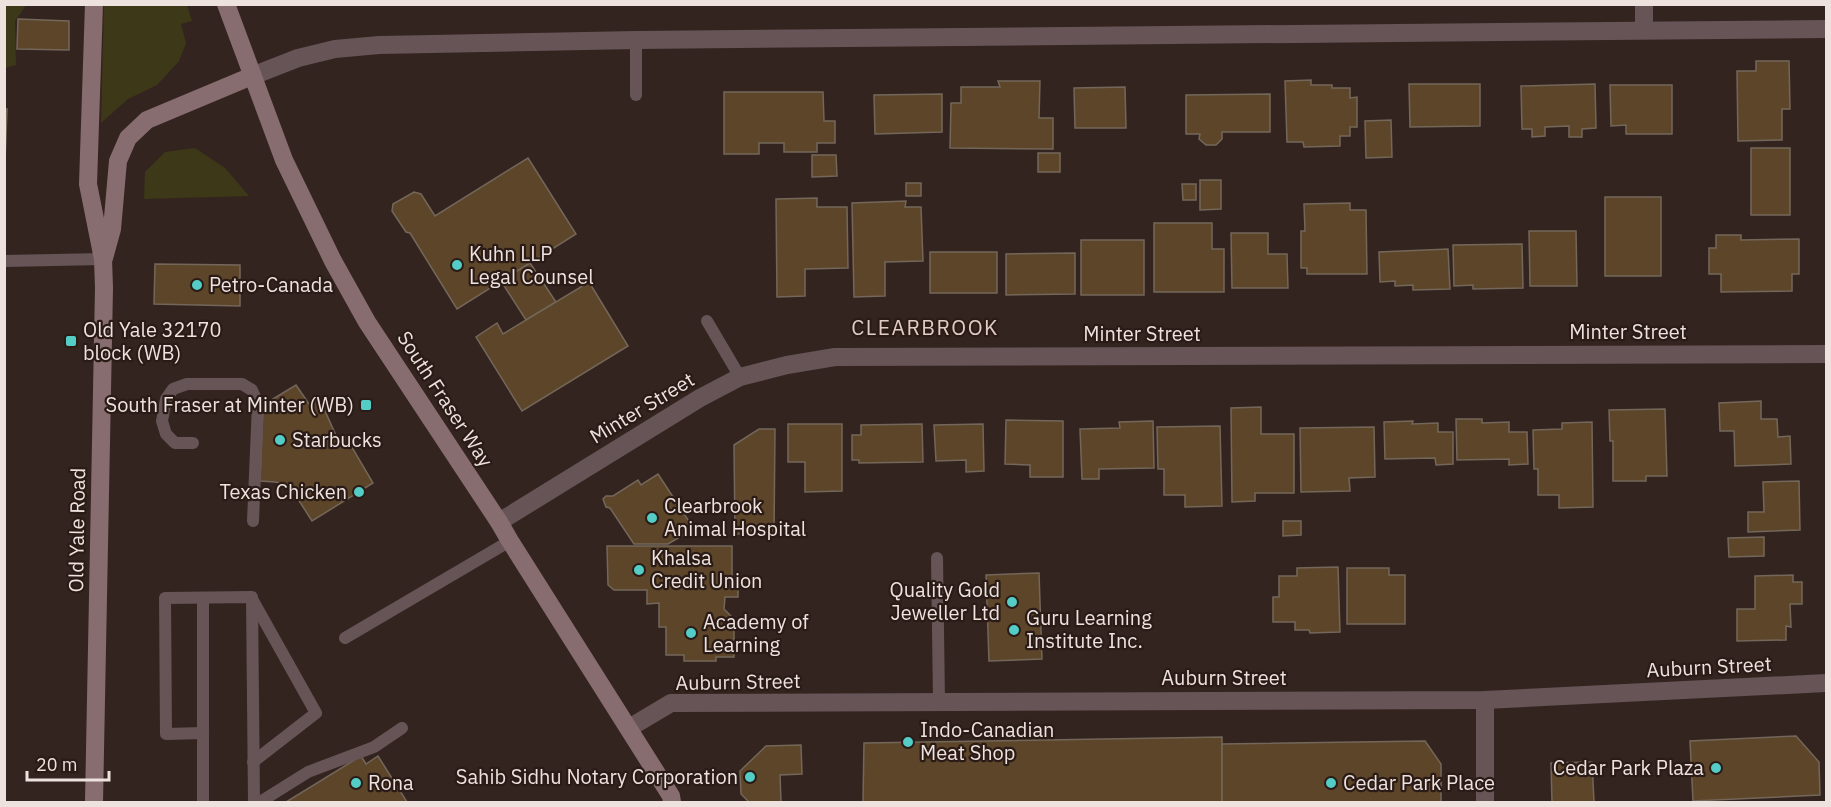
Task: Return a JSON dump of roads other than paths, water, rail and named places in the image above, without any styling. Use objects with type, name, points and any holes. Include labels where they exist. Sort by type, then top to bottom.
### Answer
[{"type":"main road","name":"Old Yale Road","points":[[94,4],[88,184],[104,259],[94,802]]},
{"type":"main road","name":"South Fraser Way","points":[[226,4],[284,160],[333,261],[367,322],[500,522],[674,800]]},
{"type":"main road","name":"Old Yale Road","points":[[104,259],[112,228],[118,161],[128,138],[147,120],[252,76]]},
{"type":"street","points":[[1644,4],[1644,30]]},
{"type":"street","points":[[252,76],[298,58],[335,48],[379,45],[636,40],[1827,29]]},
{"type":"street","name":"Minter Street","points":[[500,522],[700,398],[740,377],[788,365],[835,357],[1827,354]]},
{"type":"street","name":"Auburn Street","points":[[629,728],[671,703],[1485,700],[1827,683]]},
{"type":"street","points":[[1485,700],[1485,802]]},
{"type":"lane","points":[[636,40],[636,95]]},
{"type":"lane","points":[[4,261],[104,259]]},
{"type":"lane","points":[[707,321],[740,377]]},
{"type":"lane","points":[[193,443],[175,442],[166,434],[162,421],[166,399],[173,389],[187,384],[242,384],[252,390],[258,405],[253,521]]},
{"type":"lane","points":[[345,638],[510,541]]},
{"type":"lane","points":[[937,558],[939,702]]},
{"type":"lane","points":[[203,733],[166,734],[165,598],[252,597]]},
{"type":"lane","points":[[252,597],[316,713],[253,762]]},
{"type":"lane","points":[[252,597],[254,802]]},
{"type":"lane","points":[[202,598],[203,802]]},
{"type":"lane","points":[[260,802],[308,772],[374,747],[402,728]]},
{"type":"place","name":"Kuhn LLP Legal Counsel","points":[[457,265]]},
{"type":"place","name":"Petro-Canada","points":[[197,285]]},
{"type":"place","name":"Old Yale 32170 block (WB)","points":[[71,341]]},
{"type":"place","name":"South Fraser at Minter (WB)","points":[[366,405]]},
{"type":"place","name":"Starbucks","points":[[280,440]]},
{"type":"place","name":"Texas Chicken","points":[[359,492]]},
{"type":"place","name":"Clearbrook Animal Hospital","points":[[652,518]]},
{"type":"place","name":"Khalsa Credit Union","points":[[639,570]]},
{"type":"place","name":"Quality Gold Jeweller Ltd","points":[[1012,602]]},
{"type":"place","name":"Guru Learning Institute Inc.","points":[[1014,630]]},
{"type":"place","name":"Academy of Learning","points":[[691,633]]},
{"type":"place","name":"Indo-Canadian Meat Shop","points":[[908,742]]},
{"type":"place","name":"Cedar Park Plaza","points":[[1716,768]]},
{"type":"place","name":"Sahib Sidhu Notary Corporation","points":[[750,777]]},
{"type":"place","name":"Rona","points":[[356,783]]},
{"type":"place","name":"Cedar Park Place","points":[[1331,783]]},
{"type":"district","name":"CLEARBROOK","points":[[925,328]]}]
